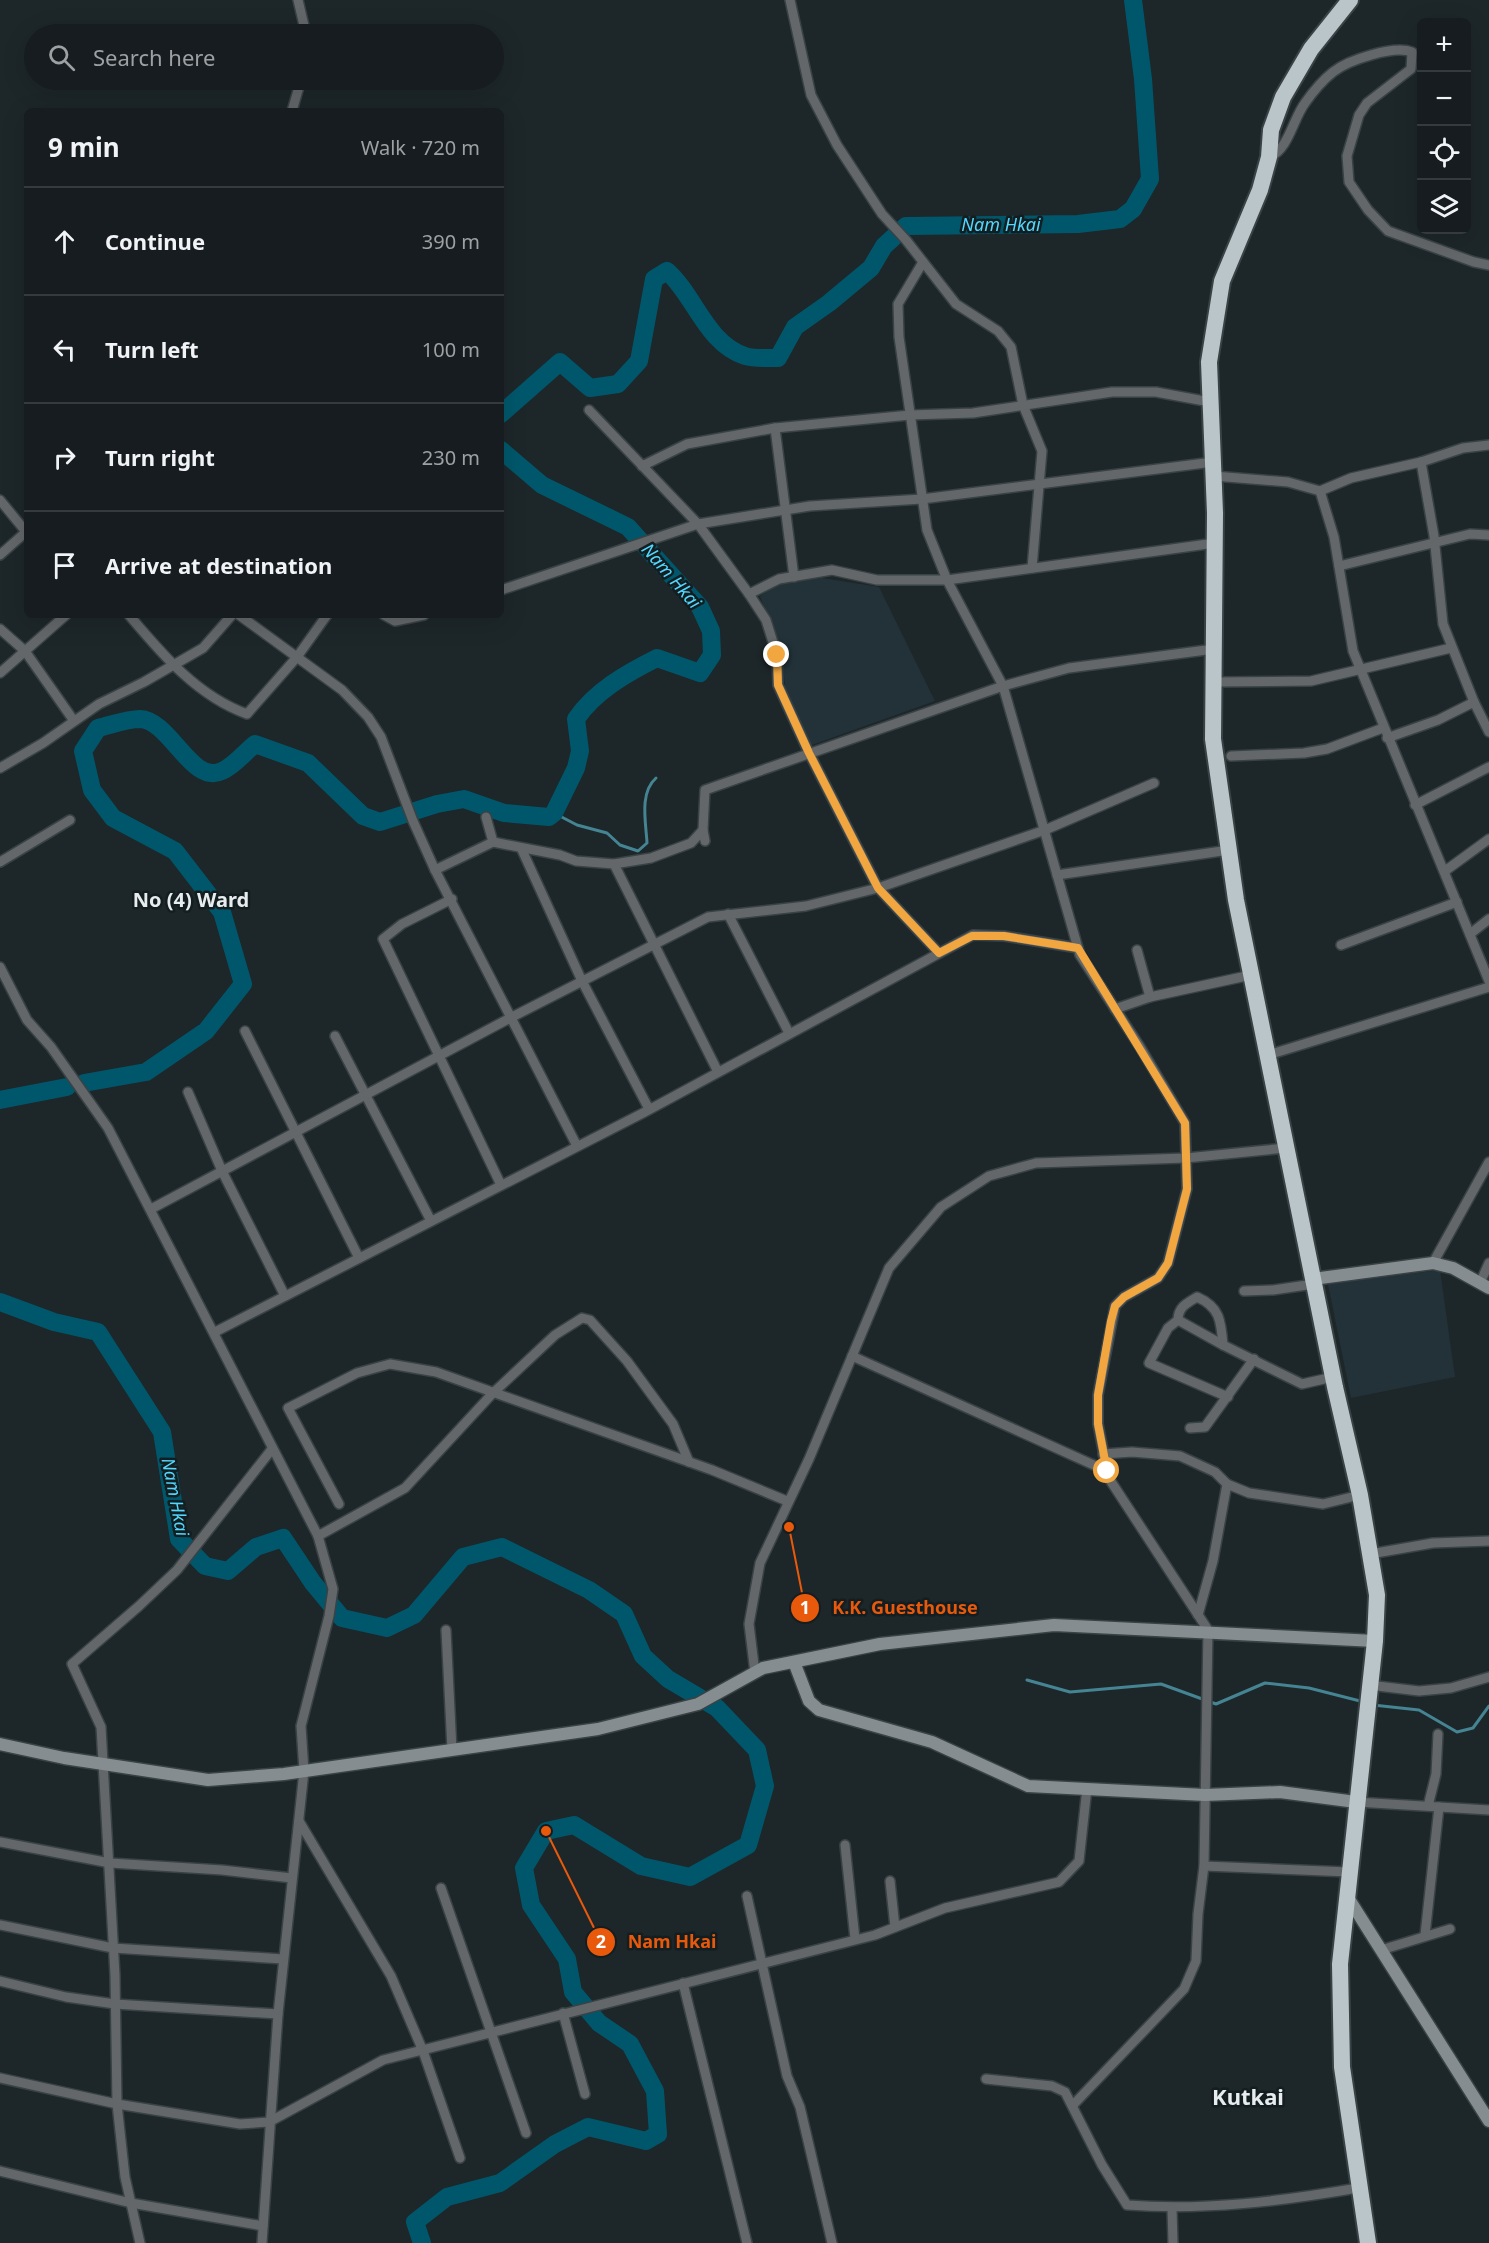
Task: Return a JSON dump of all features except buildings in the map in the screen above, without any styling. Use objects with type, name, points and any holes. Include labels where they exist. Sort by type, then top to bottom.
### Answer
[{"type":"highway","points":[[1350,0],[1311,49],[1283,97],[1271,130],[1269,158],[1248,223],[1222,281],[1209,362],[1215,543],[1213,739],[1229,850],[1251,975],[1333,1377],[1360,1495],[1377,1595],[1375,1641],[1340,1964],[1341,2067],[1368,2243]]},
{"type":"main road","points":[[1313,1281],[1433,1263],[1453,1268],[1485,1286]]},
{"type":"main road","points":[[0,1744],[105,1765],[208,1780],[304,1771],[598,1729],[698,1704],[763,1668],[880,1644],[1054,1625],[1208,1630],[1375,1641]]},
{"type":"main road","points":[[794,1662],[809,1701],[819,1710],[932,1742],[1028,1786],[1205,1795],[1280,1792],[1356,1802]]},
{"type":"main road","points":[[1347,1896],[1489,2121]]},
{"type":"street","points":[[298,0],[304,24]]},
{"type":"street","points":[[790,0],[811,95],[837,145],[882,214],[906,240],[956,304],[998,331],[1011,347],[1023,405],[1042,451],[1032,568]]},
{"type":"street","points":[[1269,158],[1286,140],[1304,104],[1334,71],[1371,56],[1402,48],[1412,52],[1411,69],[1367,103],[1359,115],[1347,156],[1349,182],[1368,210],[1388,231],[1474,262],[1489,265]]},
{"type":"street","points":[[293,108],[299,90]]},
{"type":"street","points":[[923,262],[898,304],[898,337],[927,530],[947,580],[1003,686],[1078,948],[1185,1123],[1187,1189],[1164,1271],[1124,1297],[1115,1306],[1098,1395],[1098,1424],[1110,1480],[1208,1630],[1204,1866],[1198,1914],[1196,1961],[1184,1989],[1072,2105]]},
{"type":"street","points":[[642,466],[687,444],[775,428],[910,415],[973,413],[1112,392],[1156,392],[1210,402]]},
{"type":"street","points":[[589,410],[698,524],[766,620],[777,655],[778,685],[809,753],[878,888],[939,953]]},
{"type":"street","points":[[775,428],[794,577]]},
{"type":"street","points":[[504,589],[632,549],[698,524],[810,506],[922,499],[1039,484],[1214,469],[1288,482],[1320,491],[1351,478],[1421,462],[1463,448],[1489,445]]},
{"type":"street","points":[[1421,462],[1435,544],[1443,624],[1450,648],[1489,732]]},
{"type":"street","points":[[1320,491],[1334,537],[1353,651],[1489,981]]},
{"type":"street","points":[[0,500],[24,528]]},
{"type":"street","points":[[1339,566],[1470,534],[1488,535]]},
{"type":"street","points":[[0,555],[24,535]]},
{"type":"street","points":[[749,594],[779,579],[832,570],[877,580],[947,580],[1215,543]]},
{"type":"street","points":[[0,673],[63,618]]},
{"type":"street","points":[[132,618],[172,666],[227,707],[247,714],[297,657],[325,618]]},
{"type":"street","points":[[0,768],[99,704],[203,648],[229,618]]},
{"type":"street","points":[[243,618],[342,690],[368,717],[381,737],[413,821],[435,870],[578,1146]]},
{"type":"street","points":[[390,618],[395,621],[410,618]]},
{"type":"street","points":[[0,629],[25,651],[74,721]]},
{"type":"street","points":[[1214,682],[1311,681],[1450,648]]},
{"type":"street","points":[[705,841],[703,830],[705,790],[1003,686],[1069,668],[1214,649]]},
{"type":"street","points":[[1387,738],[1438,720],[1474,702]]},
{"type":"street","points":[[1231,756],[1281,756],[1327,749],[1383,728]]},
{"type":"street","points":[[1415,806],[1489,767]]},
{"type":"street","points":[[151,1209],[512,1017],[708,917],[806,906],[878,888],[1045,830],[1154,783]]},
{"type":"street","points":[[486,817],[493,842]]},
{"type":"street","points":[[0,862],[70,820]]},
{"type":"street","points":[[435,870],[493,842],[522,850],[560,855],[576,861],[614,864],[651,858],[691,843],[703,830]]},
{"type":"street","points":[[1445,871],[1489,839]]},
{"type":"street","points":[[522,850],[582,981],[649,1109]]},
{"type":"street","points":[[1057,875],[1229,850]]},
{"type":"street","points":[[614,864],[718,1072]]},
{"type":"street","points":[[452,899],[402,924],[383,939],[501,1185]]},
{"type":"street","points":[[1341,945],[1457,902]]},
{"type":"street","points":[[729,915],[789,1033]]},
{"type":"street","points":[[1470,933],[1489,920]]},
{"type":"street","points":[[215,1332],[649,1109],[972,936],[1004,936],[1078,948]]},
{"type":"street","points":[[1137,950],[1150,997]]},
{"type":"street","points":[[0,967],[27,1020],[51,1047],[108,1128],[318,1536],[333,1589],[329,1616],[301,1726],[304,1771],[278,2014],[262,2243]]},
{"type":"street","points":[[1115,1009],[1150,997],[1251,975]]},
{"type":"street","points":[[1268,1055],[1489,987]]},
{"type":"street","points":[[245,1031],[359,1258]]},
{"type":"street","points":[[335,1036],[431,1221]]},
{"type":"street","points":[[188,1092],[222,1171],[285,1296]]},
{"type":"street","points":[[755,1673],[749,1624],[760,1563],[787,1501],[809,1459],[889,1268],[941,1207],[989,1176],[1036,1163],[1186,1158],[1286,1148]]},
{"type":"street","points":[[1433,1263],[1489,1162]]},
{"type":"street","points":[[1485,1286],[1489,1263]]},
{"type":"street","points":[[1244,1291],[1273,1290],[1313,1281]]},
{"type":"street","points":[[1178,1320],[1178,1313],[1183,1305],[1197,1297],[1207,1302],[1215,1308],[1219,1315],[1223,1345]]},
{"type":"street","points":[[318,1536],[405,1488],[492,1394],[555,1335],[582,1318],[590,1320],[627,1361],[673,1424],[689,1462]]},
{"type":"street","points":[[1178,1320],[1302,1384],[1333,1377]]},
{"type":"street","points":[[1178,1320],[1168,1328],[1150,1361],[1151,1365],[1228,1397]]},
{"type":"street","points":[[852,1356],[1107,1471]]},
{"type":"street","points":[[1190,1428],[1205,1427],[1254,1359]]},
{"type":"street","points":[[339,1504],[288,1408],[357,1373],[390,1364],[436,1372],[492,1394],[689,1462],[787,1501]]},
{"type":"street","points":[[141,2243],[125,2177],[117,2104],[110,1863],[101,1727],[72,1664],[140,1606],[177,1570],[272,1449]]},
{"type":"street","points":[[1103,1454],[1132,1452],[1180,1456],[1215,1472],[1227,1484],[1249,1493],[1323,1504],[1360,1495]]},
{"type":"street","points":[[1198,1615],[1213,1561],[1227,1484]]},
{"type":"street","points":[[1370,1554],[1433,1543],[1489,1541]]},
{"type":"street","points":[[446,1630],[452,1750]]},
{"type":"street","points":[[1369,1685],[1419,1691],[1451,1688],[1489,1677]]},
{"type":"street","points":[[1428,1806],[1436,1774],[1438,1734]]},
{"type":"street","points":[[0,2078],[117,2104],[240,2124],[269,2122],[383,2060],[855,1939],[945,1908],[1059,1882],[1079,1861],[1088,1788]]},
{"type":"street","points":[[1356,1802],[1489,1810]]},
{"type":"street","points":[[1425,1935],[1439,1807]]},
{"type":"street","points":[[298,1821],[392,1976],[423,2051],[460,2158]]},
{"type":"street","points":[[0,1842],[110,1863],[222,1870],[292,1878]]},
{"type":"street","points":[[844,1845],[855,1939]]},
{"type":"street","points":[[1204,1866],[1349,1872]]},
{"type":"street","points":[[890,1881],[895,1927]]},
{"type":"street","points":[[441,1888],[526,2133]]},
{"type":"street","points":[[747,1896],[788,2076],[800,2107],[832,2243]]},
{"type":"street","points":[[0,1926],[113,1948],[284,1959]]},
{"type":"street","points":[[1381,1950],[1450,1929]]},
{"type":"street","points":[[683,1983],[747,2243]]},
{"type":"street","points":[[1,1985],[115,2004],[278,2014]]},
{"type":"street","points":[[563,2013],[585,2094]]},
{"type":"street","points":[[986,2079],[1052,2086],[1065,2092],[1102,2165],[1127,2205],[1172,2209],[1283,2200],[1358,2188]]},
{"type":"street","points":[[0,2171],[131,2203],[263,2226]]},
{"type":"street","points":[[1172,2209],[1173,2243]]},
{"type":"shaded area","points":[[822,578],[879,587],[935,701],[809,746],[787,701],[781,652],[760,596],[781,583]]},
{"type":"shaded area","points":[[1440,1270],[1455,1377],[1351,1398],[1328,1284]]},
{"type":"waterway","name":"Nam Hkai","points":[[504,411],[560,362],[590,388],[618,384],[639,361],[654,279],[667,271],[677,281],[720,341],[745,356],[778,358],[795,327],[829,303],[871,268],[884,246],[906,226],[1078,224],[1120,219],[1133,209],[1150,179],[1143,79],[1133,0]]},
{"type":"waterway","name":"Nam Hkai","points":[[84,1083],[146,1072],[206,1031],[243,984],[222,912],[175,851],[113,818],[92,790],[83,751],[98,728],[135,719],[151,722],[191,761],[211,773],[226,769],[255,744],[308,763],[363,816],[380,822],[437,804],[464,799],[504,813],[549,817],[554,813],[576,768],[580,751],[576,719],[592,700],[623,677],[657,658],[700,673],[712,655],[711,631],[700,607],[628,527],[542,485],[504,453]]},
{"type":"waterway","points":[[554,813],[577,825],[607,833],[620,845],[638,851],[647,843],[645,800],[656,778]]},
{"type":"waterway","name":"Nam Hkai","points":[[0,1100],[67,1087]]},
{"type":"waterway","name":"Nam Hkai","points":[[0,1302],[54,1322],[98,1332],[162,1432],[179,1539],[205,1566],[228,1571],[256,1547],[283,1538],[313,1583],[342,1618],[387,1628],[414,1615],[463,1557],[502,1547],[589,1590],[624,1614],[643,1656],[668,1679],[717,1708],[757,1750],[765,1786],[748,1845],[690,1877],[641,1866],[574,1825],[546,1831],[524,1868],[531,1905],[567,1959],[573,1992],[599,2023],[630,2044],[655,2091],[658,2134],[646,2141],[588,2127],[555,2144],[500,2183],[447,2197],[415,2222],[422,2243]]},
{"type":"waterway","points":[[1027,1680],[1070,1692],[1161,1684],[1216,1704],[1265,1683],[1309,1688],[1364,1702]]},
{"type":"waterway","points":[[1373,1705],[1419,1710],[1457,1732],[1473,1728],[1489,1706]]},
{"type":"place","name":"K.K. Guesthouse","points":[[789,1527]]},
{"type":"place","name":"Nam Hkai","points":[[546,1831]]},
{"type":"district","name":"No (4) Ward","points":[[191,900]]},
{"type":"district","name":"Kutkai","points":[[1248,2097]]},
{"type":"route","points":[[777,655],[778,685],[809,753],[878,888],[939,953],[972,936],[1004,936],[1078,948],[1080,955],[1140,1047],[1185,1123],[1187,1189],[1168,1263],[1158,1278],[1124,1297],[1115,1306],[1111,1321],[1098,1395],[1098,1424],[1107,1471]]}]
